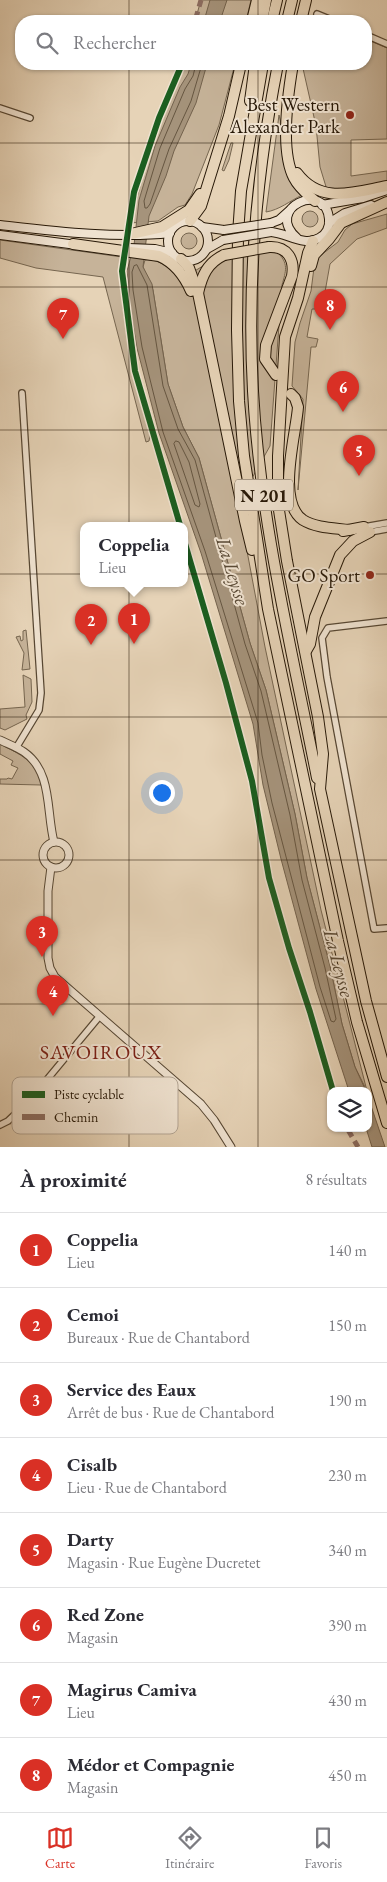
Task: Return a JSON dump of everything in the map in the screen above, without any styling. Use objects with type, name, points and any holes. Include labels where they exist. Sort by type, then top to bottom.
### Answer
[{"type":"highway","points":[[253,15],[257,0]]},
{"type":"highway","points":[[263,15],[266,0]]},
{"type":"highway","points":[[273,15],[277,0]]},
{"type":"highway","points":[[288,15],[292,0]]},
{"type":"highway","points":[[302,15],[306,0]]},
{"type":"highway","points":[[190,221],[201,206],[229,116],[240,70]]},
{"type":"highway","points":[[241,191],[254,70]]},
{"type":"highway","name":"N 201","points":[[262,70],[241,191],[237,264],[239,401],[254,526],[268,609],[338,942],[357,1022],[387,1123]]},
{"type":"highway","name":"N 201","points":[[277,70],[264,154],[252,265],[253,391],[262,477],[274,558],[320,789],[366,1001],[387,1077]]},
{"type":"highway","points":[[292,70],[286,120],[289,160],[297,184],[319,203]]},
{"type":"highway","points":[[289,160],[305,182],[324,194],[387,188]]},
{"type":"highway","points":[[127,234],[153,230],[166,231],[191,208],[207,182]]},
{"type":"highway","points":[[289,324],[298,315],[312,259],[317,250],[330,240],[345,220],[387,201]]},
{"type":"highway","points":[[305,240],[300,257],[298,284],[290,314],[284,351],[278,504],[282,535],[306,651],[323,754],[320,789]]},
{"type":"highway","points":[[73,244],[160,253],[184,276],[202,314]]},
{"type":"highway","points":[[198,294],[202,276],[216,259],[224,255],[269,247],[286,251],[293,268],[292,276],[266,345],[265,359],[276,375]]},
{"type":"highway","points":[[176,256],[188,268],[198,294],[244,521],[268,609]]},
{"type":"highway","points":[[291,394],[295,398],[298,407],[289,493],[297,514],[308,530],[324,533],[367,529]]},
{"type":"highway","points":[[278,473],[285,504],[291,516],[304,523]]},
{"type":"highway","points":[[306,651],[310,644],[316,611],[340,555],[367,529]]},
{"type":"main road","points":[[176,256],[169,243],[166,231],[176,225],[190,221],[202,227],[224,230],[271,223],[279,220],[300,201],[319,203],[363,198],[387,188]]},
{"type":"main road","points":[[329,223],[345,213],[387,201]]},
{"type":"main road","points":[[160,253],[176,256],[186,261],[196,260],[207,249],[223,240],[271,232],[284,233],[305,240],[326,232],[329,223],[328,213],[319,203]]},
{"type":"main road","points":[[289,211],[287,217],[289,229],[305,240]]},
{"type":"main road","points":[[0,225],[57,232],[127,234]]},
{"type":"main road","points":[[202,227],[208,237],[207,249]]},
{"type":"main road","points":[[0,235],[73,244]]},
{"type":"street","points":[[372,38],[387,44]]},
{"type":"street","points":[[0,108],[30,118]]},
{"type":"street","points":[[16,748],[39,710],[41,692],[22,393]]},
{"type":"street","points":[[367,529],[387,523]]},
{"type":"street","points":[[367,529],[387,529]]},
{"type":"street","points":[[387,621],[328,628],[322,638],[327,677],[374,928],[387,928]]},
{"type":"street","points":[[0,740],[24,752],[36,763],[44,777],[54,842]]},
{"type":"street","points":[[54,842],[65,845],[69,856],[62,866],[51,867],[45,862],[43,853],[46,846],[54,842]]},
{"type":"street","points":[[51,867],[48,891],[48,963],[55,977],[169,1077]]},
{"type":"street","points":[[49,1077],[99,1017]]},
{"type":"street","points":[[178,1084],[201,1104],[214,1120],[231,1147]]},
{"type":"street","points":[[0,1125],[12,1117]]},
{"type":"shaded area","points":[[201,0],[251,0],[247,15],[197,15]]},
{"type":"shaded area","name":"Best Western Alexander Park","points":[[372,42],[387,48],[387,139],[351,140],[351,176],[387,171],[387,181],[367,187],[327,190],[320,167],[316,126],[303,70],[372,70]]},
{"type":"shaded area","points":[[179,70],[233,70],[219,125],[192,194],[185,205],[178,207],[158,221],[130,223],[159,118]]},
{"type":"shaded area","points":[[279,115],[286,167],[294,185],[302,195],[266,212]]},
{"type":"shaded area","points":[[231,143],[233,143],[229,160],[224,171],[222,170]]},
{"type":"shaded area","points":[[307,211],[313,211],[318,216],[316,225],[307,227],[302,222],[302,216]]},
{"type":"shaded area","points":[[387,214],[387,228],[357,239],[330,264],[325,292],[317,309],[312,309],[307,337],[318,339],[316,347],[311,347],[298,490],[303,399],[292,386],[295,342],[311,291],[315,260],[318,255],[321,255],[338,242],[345,230],[352,224]]},
{"type":"shaded area","points":[[189,233],[195,235],[197,241],[195,247],[189,249],[183,247],[181,241],[183,235]]},
{"type":"shaded area","points":[[0,240],[122,257],[123,307],[134,378],[150,435],[149,441],[146,442],[103,277],[36,268],[0,258]]},
{"type":"shaded area","points":[[256,251],[277,252],[286,267],[282,285],[270,446],[238,503],[265,647],[321,910],[366,1087],[355,1067],[342,1024],[330,966],[307,878],[295,814],[266,690],[250,643],[199,458],[183,427],[168,384],[153,290],[143,267],[145,260],[155,261],[164,265],[181,279],[203,266]]},
{"type":"shaded area","points":[[26,630],[30,669],[22,670],[24,653],[16,637],[20,636],[21,641],[23,640],[23,631]]},
{"type":"shaded area","points":[[23,675],[31,679],[32,702],[26,715],[27,719],[5,730],[0,728],[0,709],[25,707]]},
{"type":"shaded area","points":[[0,744],[21,755],[32,764],[41,785],[0,784],[0,779],[12,779],[18,768],[11,765],[13,761],[0,754]]},
{"type":"water","points":[[210,0],[227,0],[222,15],[206,15]]},
{"type":"water","points":[[189,70],[205,70],[196,103],[174,151],[166,176],[149,216],[143,267],[152,284],[168,384],[183,427],[199,458],[250,643],[266,690],[295,814],[307,878],[330,966],[342,1024],[355,1067],[364,1087],[348,1087],[316,989],[263,785],[253,724],[201,553],[159,433],[137,348],[127,271],[134,245],[139,200],[155,146]]},
{"type":"water","points":[[372,1109],[385,1147],[372,1147],[367,1132],[372,1132]]},
{"type":"marked path","points":[[197,15],[201,0]]},
{"type":"marked path","points":[[349,1132],[358,1147]]},
{"type":"cycle path","points":[[179,70],[159,118],[134,192],[122,271],[135,371],[179,522]]},
{"type":"cycle path","points":[[188,554],[226,683],[252,781],[269,878],[332,1087]]},
{"type":"place","name":"Best Western Alexander Park","points":[[350,115]]},
{"type":"place","name":"Médor et Compagnie","points":[[330,330]]},
{"type":"place","name":"Magirus Camiva","points":[[63,339]]},
{"type":"place","name":"Red Zone","points":[[343,412]]},
{"type":"place","name":"Darty","points":[[359,476]]},
{"type":"place","name":"GO Sport","points":[[370,575]]},
{"type":"place","name":"Coppelia","points":[[134,644]]},
{"type":"place","name":"Cemoi","points":[[91,645]]},
{"type":"place","name":"Service des Eaux","points":[[42,957]]},
{"type":"place","name":"Cisalb","points":[[53,1016]]},
{"type":"district","name":"SAVOIROUX","points":[[101,1052]]},
{"type":"water label","name":"La Leysse","points":[[233,571]]},
{"type":"water label","name":"La Leysse","points":[[339,963]]}]
